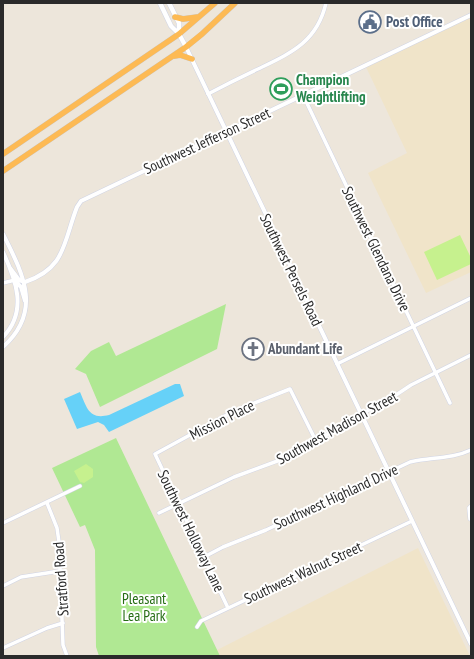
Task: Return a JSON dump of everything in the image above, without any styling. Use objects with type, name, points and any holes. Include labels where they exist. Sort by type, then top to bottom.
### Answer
[{"type":"highway","points":[[3,154],[179,34],[215,3]]},
{"type":"highway","points":[[3,171],[186,47],[208,30],[235,3]]},
{"type":"highway","points":[[176,17],[189,19],[200,17]]},
{"type":"highway","points":[[172,56],[180,55],[192,59]]},
{"type":"main road","points":[[160,3],[171,26],[179,34],[186,47]]},
{"type":"main road","points":[[169,3],[178,23],[179,34]]},
{"type":"street","points":[[208,94],[301,46],[318,25],[326,3]]},
{"type":"street","name":"Southwest Jefferson Street","points":[[25,282],[44,275],[54,266],[62,252],[77,206],[81,200],[471,15]]},
{"type":"street","name":"Southwest Persels Road","points":[[186,47],[225,132],[471,644]]},
{"type":"street","name":"Southwest Glendana Drive","points":[[303,95],[450,403]]},
{"type":"street","points":[[3,234],[25,282],[26,305],[22,322],[3,346]]},
{"type":"street","points":[[3,252],[15,280],[18,294],[16,312],[10,328],[3,337]]},
{"type":"street","points":[[10,268],[19,280],[25,282]]},
{"type":"street","points":[[15,280],[21,287],[26,305]]},
{"type":"street","points":[[3,283],[15,280]]},
{"type":"street","points":[[337,364],[471,298]]},
{"type":"street","name":"Southwest Madison Street","points":[[159,513],[234,476],[291,456],[361,414],[387,402],[411,385],[471,355]]},
{"type":"street","name":"Mission Place","points":[[155,454],[234,412],[290,389],[316,441]]},
{"type":"street","name":"Southwest Highland Drive","points":[[204,557],[223,547],[266,530],[390,473],[410,462],[426,458],[460,455],[471,450]]},
{"type":"street","name":"Southwest Holloway Lane","points":[[155,454],[228,608]]},
{"type":"street","points":[[3,523],[80,486]]},
{"type":"street","name":"Stratford Road","points":[[47,503],[57,528],[63,645],[67,656]]},
{"type":"street","points":[[470,519],[469,508],[471,506]]},
{"type":"street","name":"Southwest Walnut Street","points":[[197,627],[201,620],[412,521]]},
{"type":"street","points":[[3,586],[21,577],[60,571]]},
{"type":"street","points":[[3,648],[47,628],[63,623]]},
{"type":"shaded area","points":[[471,17],[471,272],[426,293],[368,173],[407,153],[365,65]]},
{"type":"shaded area","points":[[418,548],[470,656],[220,656],[217,650]]},
{"type":"green space","points":[[460,235],[471,258],[471,264],[437,280],[424,252]]},
{"type":"green space","points":[[226,304],[217,349],[100,407],[86,374],[75,369],[91,351],[109,342],[116,356]]},
{"type":"green space","name":"Pleasant Lea Park","points":[[116,438],[220,656],[99,656],[96,647],[95,550],[85,525],[80,527],[52,468]]},
{"type":"green space","points":[[86,464],[93,469],[93,477],[84,483],[80,482],[74,471]]},
{"type":"water","points":[[175,384],[180,384],[184,396],[109,432],[104,425],[98,422],[77,429],[64,399],[80,392],[87,408],[93,414],[102,416],[109,415]]},
{"type":"place","name":"Post Office","points":[[370,22]]},
{"type":"place","name":"Champion Weightlifting","points":[[281,89]]},
{"type":"place","name":"Abundant Life","points":[[253,349]]}]
